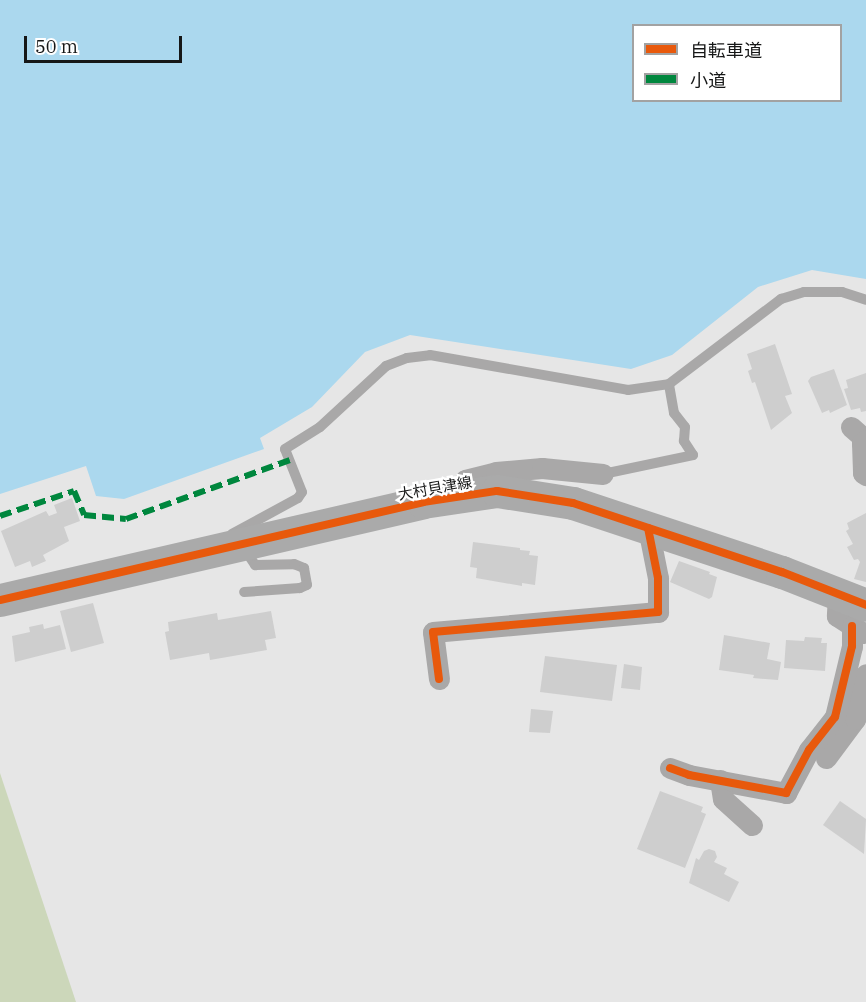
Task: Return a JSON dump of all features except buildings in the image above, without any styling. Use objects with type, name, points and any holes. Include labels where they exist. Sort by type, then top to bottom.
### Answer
[{"type":"main road","name":"大村貝津線","points":[[0,600],[423,502],[497,491],[573,503],[782,572],[855,615]]},
{"type":"street","points":[[851,427],[866,440],[862,443],[863,473],[866,475]]},
{"type":"street","points":[[451,498],[465,480],[496,472],[542,468],[603,474]]},
{"type":"street","points":[[440,679],[433,632],[658,612],[658,578],[648,528]]},
{"type":"street","points":[[670,768],[786,793],[809,750],[835,717],[852,646],[855,615]]},
{"type":"street","points":[[826,758],[855,719],[866,674]]},
{"type":"street","points":[[720,780],[723,800],[752,825]]},
{"type":"lane","points":[[244,592],[300,588],[307,585],[304,568],[294,564],[255,565],[231,546],[235,531],[298,498],[302,492],[285,449],[320,428],[386,366],[407,358],[430,355],[628,390],[669,384],[781,299],[804,292],[842,292],[866,300]]},
{"type":"lane","points":[[603,474],[693,455],[684,441],[685,427],[674,412],[669,384]]},
{"type":"green space","points":[[0,773],[76,1002],[0,1002]]},
{"type":"water","points":[[0,0],[866,0],[866,279],[812,270],[758,287],[672,355],[631,369],[410,335],[365,352],[312,407],[260,438],[264,449],[124,499],[96,496],[86,466],[0,494]]},
{"type":"marked path","points":[[0,516],[74,491],[84,515],[126,519],[290,460]]},
{"type":"cycle path","points":[[0,600],[423,502],[497,491],[573,503],[782,572],[866,605]]},
{"type":"cycle path","points":[[439,679],[433,632],[658,612],[658,578],[648,528]]},
{"type":"cycle path","points":[[670,768],[689,775],[786,793],[809,750],[835,717],[852,646],[852,626]]}]
